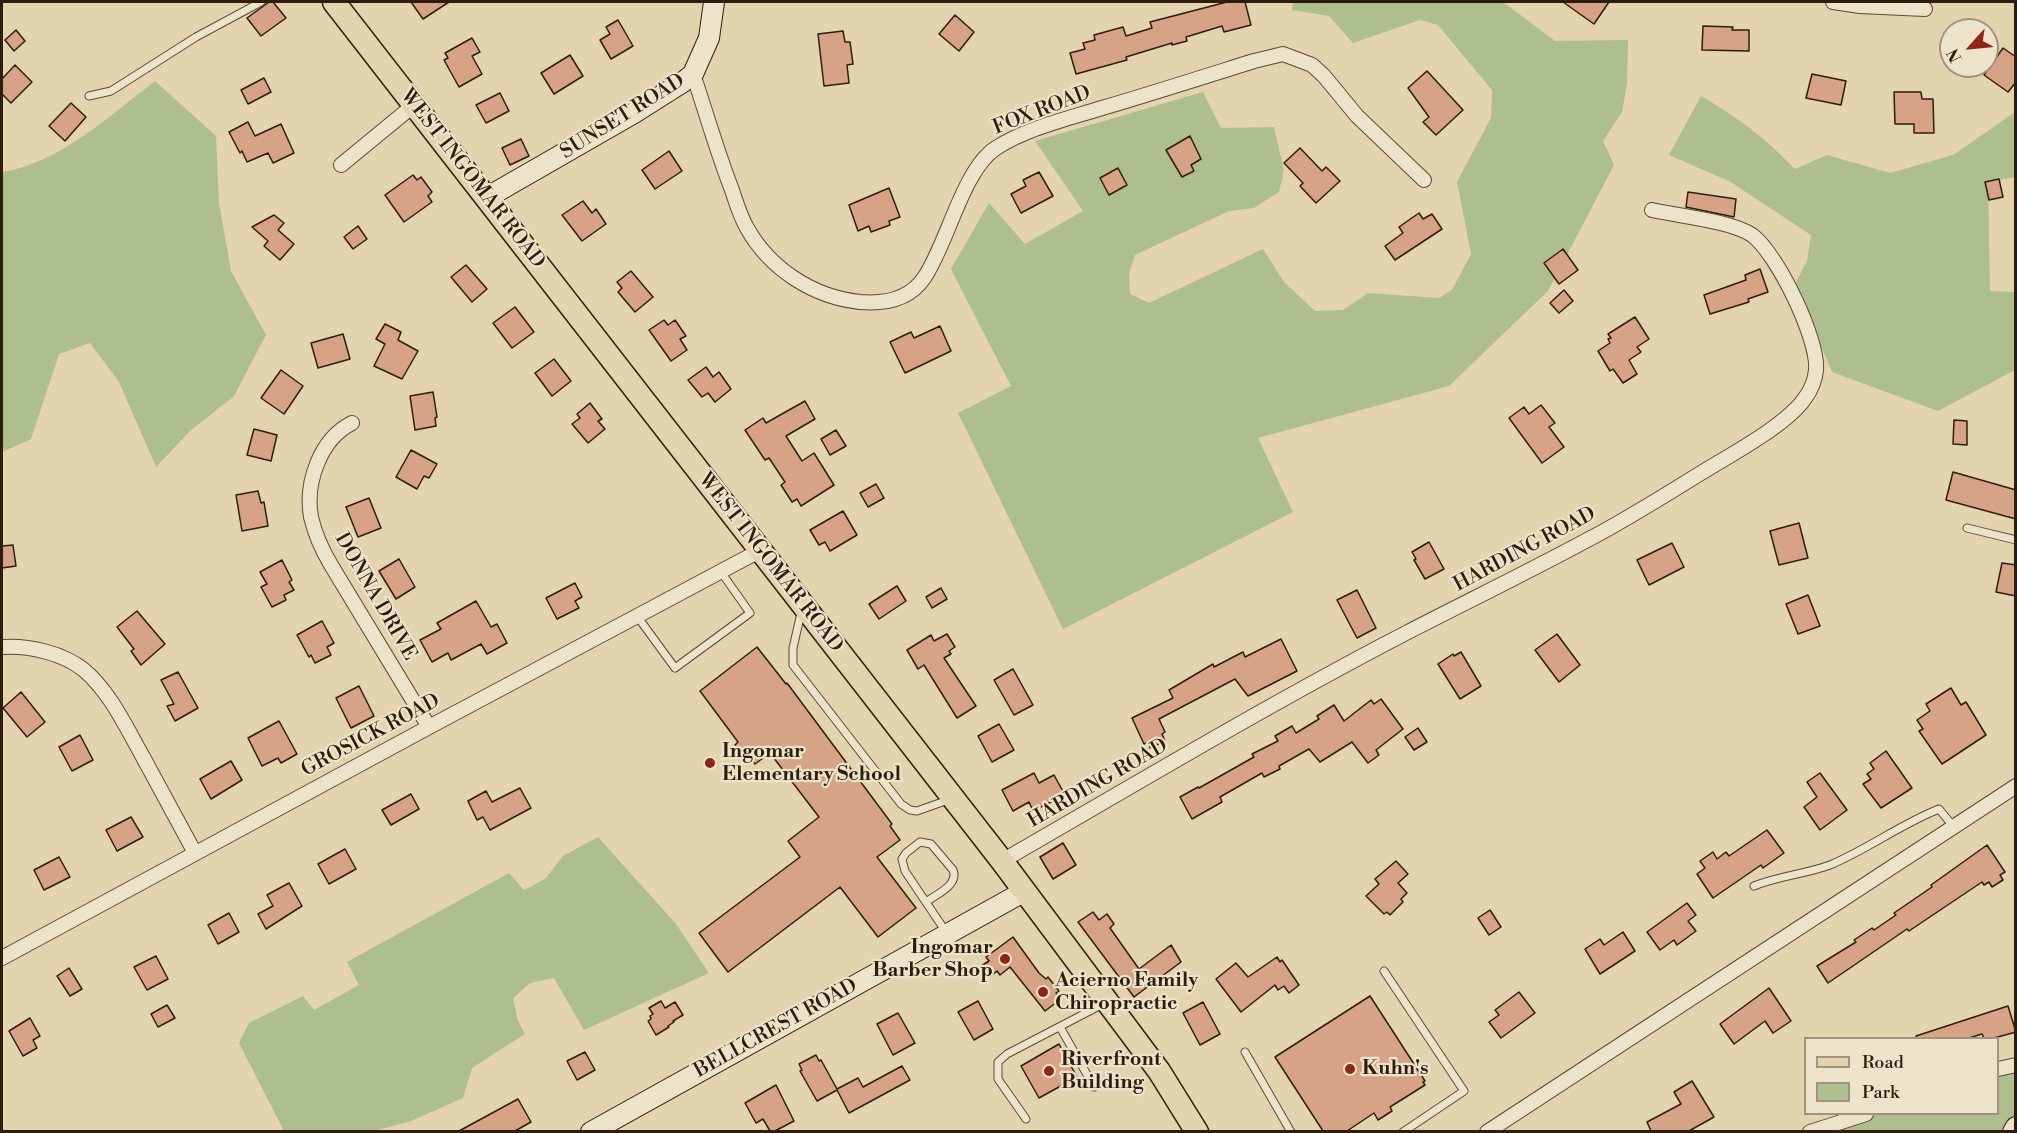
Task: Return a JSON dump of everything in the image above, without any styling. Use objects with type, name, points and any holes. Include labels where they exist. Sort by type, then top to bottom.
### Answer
[{"type":"main road","name":"WEST INGOMAR ROAD","points":[[334,2],[954,798],[1159,1071],[1197,1131]]},
{"type":"street","name":"SUNSET ROAD","points":[[486,198],[664,96],[693,74],[709,38],[714,2]]},
{"type":"street","points":[[1833,2],[1860,6],[1924,9]]},
{"type":"street","name":"FOX ROAD","points":[[693,74],[728,181],[747,228],[776,264],[803,285],[836,298],[857,302],[879,304],[896,299],[909,293],[923,279],[967,187],[978,168],[994,149],[1018,137],[1074,117],[1283,54],[1312,64],[1357,116],[1424,180]]},
{"type":"street","points":[[341,165],[414,105]]},
{"type":"street","name":"HARDING ROAD","points":[[1002,861],[1404,634],[1612,526],[1750,444],[1804,401],[1814,384],[1817,368],[1812,344],[1804,320],[1764,245],[1736,227],[1652,210]]},
{"type":"street","name":"DONNA DRIVE","points":[[352,423],[344,427],[331,440],[317,463],[310,493],[311,516],[318,539],[331,565],[429,727]]},
{"type":"street","name":"GROSICK ROAD","points":[[2,958],[761,550]]},
{"type":"street","points":[[2,647],[39,651],[62,658],[74,663],[94,681],[120,716],[195,853]]},
{"type":"street","points":[[1487,1131],[2016,786]]},
{"type":"street","name":"BELLCREST ROAD","points":[[591,1131],[1025,891]]},
{"type":"street","points":[[1999,1069],[2016,1065]]},
{"type":"street","points":[[1810,1131],[1860,1115]]},
{"type":"street","points":[[2013,1131],[2016,1127]]},
{"type":"lane","points":[[89,96],[111,91],[196,37],[261,2]]},
{"type":"lane","points":[[1967,528],[2016,540]]},
{"type":"lane","points":[[637,616],[675,668],[750,613],[721,572]]},
{"type":"lane","points":[[803,605],[793,648],[793,665],[890,792],[910,810],[917,811],[954,798]]},
{"type":"lane","points":[[1754,886],[1830,865],[1869,846],[1905,824],[1939,809],[1953,826]]},
{"type":"lane","points":[[926,902],[953,883],[955,875],[931,844],[920,842],[902,859],[905,871],[926,902],[948,934]]},
{"type":"lane","points":[[1384,971],[1464,1091],[1403,1131]]},
{"type":"lane","points":[[1026,1119],[998,1079],[998,1062],[1007,1054],[1108,1002]]},
{"type":"lane","points":[[1060,1027],[1094,1087]]},
{"type":"lane","points":[[1245,1052],[1291,1131]]},
{"type":"green space","points":[[1293,2],[1503,2],[1555,41],[1628,40],[1627,84],[1622,112],[1603,141],[1614,165],[1548,291],[1449,386],[1258,438],[1293,512],[1063,629],[958,413],[1011,386],[951,269],[989,203],[1025,244],[1083,211],[1035,141],[1203,92],[1221,128],[1274,127],[1284,170],[1279,192],[1254,208],[1229,211],[1135,255],[1129,274],[1130,294],[1149,303],[1263,249],[1284,282],[1315,311],[1343,310],[1368,293],[1439,298],[1452,290],[1471,254],[1457,182],[1491,118],[1492,90],[1438,25],[1420,20],[1353,43],[1329,16],[1292,10]]},
{"type":"green space","points":[[155,81],[216,136],[219,203],[231,271],[266,335],[234,396],[190,431],[156,467],[119,382],[90,343],[59,354],[31,439],[2,452],[2,172],[44,159],[64,148],[102,123]]},
{"type":"green space","points":[[1701,96],[1751,129],[1795,169],[1827,155],[1890,173],[1953,155],[2015,112],[2015,177],[1988,182],[1990,291],[2015,292],[2015,370],[1938,411],[1832,372],[1795,284],[1807,261],[1811,235],[1729,181],[1669,155]]},
{"type":"green space","points":[[598,837],[676,924],[709,973],[584,1030],[554,978],[530,983],[513,998],[518,1021],[525,1034],[472,1068],[463,1098],[411,1121],[375,1131],[284,1131],[239,1043],[249,1023],[303,996],[314,1010],[359,985],[347,962],[509,873],[524,890],[545,879],[563,856]]},
{"type":"green space","points":[[2015,1065],[2016,1127],[2013,1131],[1810,1132],[1863,1115],[1999,1115],[1999,1069]]},
{"type":"building","points":[[269,2],[273,2],[286,18],[261,36],[247,18]]},
{"type":"building","points":[[411,2],[449,2],[423,19]]},
{"type":"building","points":[[1227,2],[1245,2],[1251,25],[1224,32],[1222,26],[1186,37],[1187,41],[1172,45],[1172,43],[1126,57],[1127,60],[1076,74],[1070,53],[1085,49],[1083,43],[1095,40],[1094,35],[1123,27],[1126,36],[1152,28],[1150,22]]},
{"type":"building","points":[[1563,2],[1609,2],[1594,24]]},
{"type":"building","points":[[955,15],[974,32],[959,51],[939,34]]},
{"type":"building","points":[[618,20],[633,46],[611,59],[600,40],[610,34],[606,27]]},
{"type":"building","points":[[1703,26],[1749,30],[1749,51],[1702,50]]},
{"type":"building","points":[[16,30],[25,41],[14,51],[5,40]]},
{"type":"building","points":[[843,31],[845,42],[850,42],[853,64],[847,65],[849,83],[824,86],[818,34]]},
{"type":"building","points":[[472,38],[480,52],[472,56],[482,74],[459,87],[444,60],[448,58],[445,53]]},
{"type":"building","points":[[2003,48],[2016,57],[2016,82],[2008,92],[1988,78],[1999,78],[1999,54]]},
{"type":"building","points":[[570,55],[583,76],[554,94],[541,73]]},
{"type":"building","points":[[15,65],[32,82],[11,103],[2,94],[2,79]]},
{"type":"building","points":[[1427,71],[1463,110],[1436,135],[1423,122],[1429,117],[1408,88]]},
{"type":"building","points":[[1812,74],[1846,81],[1841,105],[1806,98]]},
{"type":"building","points":[[264,78],[271,92],[248,104],[241,90]]},
{"type":"building","points":[[1894,92],[1921,92],[1922,99],[1933,99],[1934,133],[1914,133],[1914,124],[1895,124]]},
{"type":"building","points":[[500,93],[509,111],[486,123],[476,105]]},
{"type":"building","points":[[71,103],[86,117],[65,141],[49,126]]},
{"type":"building","points":[[248,122],[255,136],[281,124],[294,153],[273,163],[268,153],[247,162],[229,132]]},
{"type":"building","points":[[1190,136],[1201,159],[1191,165],[1194,171],[1182,177],[1166,150]]},
{"type":"building","points":[[521,139],[529,156],[510,165],[502,148]]},
{"type":"building","points":[[1300,148],[1322,171],[1326,167],[1340,181],[1316,203],[1300,186],[1303,183],[1284,163]]},
{"type":"building","points":[[669,151],[682,171],[655,189],[642,170]]},
{"type":"building","points":[[1118,168],[1127,185],[1109,195],[1100,178]]},
{"type":"building","points":[[1039,172],[1053,196],[1021,213],[1011,194],[1026,186],[1023,180]]},
{"type":"building","points":[[413,175],[417,180],[421,177],[432,192],[428,196],[432,202],[404,222],[385,195]]},
{"type":"building","points":[[1999,179],[2003,197],[1989,200],[1985,182]]},
{"type":"building","points":[[889,188],[900,217],[889,221],[890,225],[871,232],[869,226],[858,231],[849,205]]},
{"type":"building","points":[[1688,192],[1736,199],[1734,217],[1686,207]]},
{"type":"building","points":[[583,201],[592,213],[596,209],[606,224],[582,241],[562,215]]},
{"type":"building","points":[[1419,213],[1423,219],[1432,214],[1442,229],[1395,260],[1385,246],[1403,233],[1399,227]]},
{"type":"building","points":[[274,215],[284,223],[278,230],[294,244],[280,260],[264,246],[268,241],[252,227]]},
{"type":"building","points":[[358,226],[367,239],[353,249],[344,237]]},
{"type":"building","points":[[1563,249],[1578,270],[1559,284],[1544,263]]},
{"type":"building","points":[[466,265],[487,289],[472,302],[451,277]]},
{"type":"building","points":[[1760,269],[1768,292],[1748,299],[1749,302],[1710,314],[1704,295],[1746,280],[1745,275]]},
{"type":"building","points":[[631,271],[653,297],[635,312],[618,292],[622,288],[617,282]]},
{"type":"building","points":[[1564,290],[1573,301],[1559,313],[1550,303]]},
{"type":"building","points":[[515,307],[534,332],[512,348],[493,323]]},
{"type":"building","points":[[1635,317],[1649,339],[1637,347],[1641,352],[1629,360],[1637,374],[1623,383],[1613,369],[1610,371],[1598,351],[1610,343],[1608,339],[1611,338],[1608,334]]},
{"type":"building","points":[[664,320],[668,325],[675,320],[686,336],[680,339],[687,350],[671,361],[649,330]]},
{"type":"building","points":[[385,324],[401,332],[398,340],[418,351],[402,379],[374,366],[385,344],[376,339]]},
{"type":"building","points":[[940,326],[951,351],[905,373],[890,342],[911,332],[914,338]]},
{"type":"building","points":[[343,334],[350,359],[318,368],[311,343]]},
{"type":"building","points":[[554,359],[571,381],[552,396],[535,373]]},
{"type":"building","points":[[706,367],[713,377],[719,372],[731,389],[715,402],[708,393],[702,397],[688,380]]},
{"type":"building","points":[[281,370],[303,386],[284,414],[261,398]]},
{"type":"building","points":[[433,392],[436,426],[415,430],[410,396]]},
{"type":"building","points":[[805,401],[815,419],[786,436],[802,461],[814,453],[834,485],[801,506],[797,499],[792,502],[781,485],[785,482],[769,458],[765,460],[745,430],[763,418],[766,423]]},
{"type":"building","points":[[590,403],[602,419],[598,421],[605,429],[588,443],[572,424],[580,418],[577,414]]},
{"type":"building","points":[[1541,405],[1555,423],[1549,427],[1564,447],[1542,463],[1509,418],[1524,407],[1529,414]]},
{"type":"building","points":[[1954,420],[1967,421],[1967,445],[1953,444]]},
{"type":"building","points":[[254,429],[277,435],[271,461],[247,455]]},
{"type":"building","points":[[836,430],[846,446],[830,455],[821,439]]},
{"type":"building","points":[[411,450],[437,464],[429,478],[424,476],[417,489],[396,477]]},
{"type":"building","points":[[1953,472],[2016,490],[2016,519],[1946,500]]},
{"type":"building","points":[[876,484],[884,498],[868,507],[860,493]]},
{"type":"building","points":[[258,491],[261,503],[264,502],[268,526],[242,531],[236,495]]},
{"type":"building","points":[[369,498],[381,528],[358,537],[346,507]]},
{"type":"building","points":[[843,511],[857,535],[830,551],[825,542],[819,545],[810,530]]},
{"type":"building","points":[[1799,523],[1808,558],[1779,565],[1770,531]]},
{"type":"building","points":[[1429,542],[1444,569],[1425,579],[1412,552]]},
{"type":"building","points":[[1672,543],[1684,567],[1649,585],[1637,560]]},
{"type":"building","points":[[13,545],[16,566],[2,568],[2,546]]},
{"type":"building","points":[[399,559],[415,587],[396,599],[379,571]]},
{"type":"building","points":[[282,560],[292,580],[289,582],[294,590],[284,595],[286,600],[272,607],[261,587],[267,584],[260,572]]},
{"type":"building","points":[[2002,563],[2016,565],[2016,596],[1996,592]]},
{"type":"building","points":[[575,583],[582,597],[575,601],[579,608],[557,619],[546,598]]},
{"type":"building","points":[[897,586],[906,601],[879,619],[869,604]]},
{"type":"building","points":[[941,588],[947,599],[932,608],[926,597]]},
{"type":"building","points":[[1357,590],[1376,628],[1357,638],[1337,600]]},
{"type":"building","points":[[1808,595],[1820,626],[1798,634],[1786,604]]},
{"type":"building","points":[[476,601],[491,627],[497,624],[507,643],[487,654],[481,644],[451,660],[448,653],[432,662],[420,640],[441,629],[437,623]]},
{"type":"building","points":[[137,611],[165,644],[141,665],[131,651],[134,649],[117,627]]},
{"type":"building","points":[[322,621],[334,643],[327,647],[331,655],[315,663],[311,655],[309,657],[297,635]]},
{"type":"building","points":[[947,634],[955,647],[949,651],[951,654],[944,658],[976,706],[957,718],[924,665],[918,669],[907,650],[931,635],[934,641]]},
{"type":"building","points":[[1557,634],[1580,665],[1559,682],[1535,650]]},
{"type":"building","points":[[1281,639],[1297,671],[1248,696],[1235,679],[1159,719],[1165,732],[1162,734],[1165,741],[1150,748],[1148,742],[1144,744],[1132,718],[1173,698],[1169,690],[1213,664],[1214,667],[1243,652],[1245,657]]},
{"type":"building","points":[[757,647],[787,683],[892,824],[890,826],[900,840],[877,857],[916,908],[878,937],[840,887],[728,972],[699,933],[800,857],[788,841],[819,817],[770,753],[755,764],[750,758],[747,761],[735,745],[738,742],[700,691]]},
{"type":"building","points":[[1461,652],[1481,686],[1460,699],[1438,664],[1453,654],[1454,656]]},
{"type":"building","points":[[1013,669],[1033,705],[1014,715],[994,680]]},
{"type":"building","points":[[178,672],[198,708],[175,721],[167,706],[174,704],[161,680]]},
{"type":"building","points":[[359,686],[374,716],[351,728],[336,698]]},
{"type":"building","points":[[1951,688],[1961,705],[1966,702],[1986,735],[1942,764],[1919,731],[1923,729],[1917,720],[1930,711],[1926,704]]},
{"type":"building","points":[[21,692],[45,722],[27,737],[3,708]]},
{"type":"building","points":[[1381,699],[1403,729],[1376,750],[1379,755],[1368,763],[1352,742],[1320,762],[1309,749],[1279,766],[1280,769],[1264,777],[1262,773],[1220,797],[1222,802],[1192,819],[1180,797],[1254,757],[1252,754],[1278,741],[1275,736],[1292,726],[1296,733],[1319,719],[1317,716],[1334,705],[1344,721],[1371,700],[1374,704]]},
{"type":"building","points":[[279,721],[297,754],[281,763],[278,758],[262,766],[248,738]]},
{"type":"building","points":[[999,724],[1014,750],[992,762],[978,736]]},
{"type":"building","points":[[1418,728],[1427,742],[1414,750],[1405,737]]},
{"type":"building","points":[[80,735],[93,760],[72,771],[59,747]]},
{"type":"building","points":[[1886,751],[1912,788],[1881,808],[1863,784],[1871,779],[1867,774],[1874,769],[1870,763]]},
{"type":"building","points":[[231,761],[242,780],[211,799],[200,779]]},
{"type":"building","points":[[1034,773],[1039,783],[1054,775],[1065,795],[1033,811],[1029,802],[1013,811],[1002,790]]},
{"type":"building","points":[[1820,773],[1847,810],[1820,830],[1804,807],[1817,797],[1807,782]]},
{"type":"building","points":[[520,788],[531,808],[490,830],[483,817],[477,820],[468,801],[486,791],[492,802]]},
{"type":"building","points":[[411,794],[419,809],[391,825],[382,810]]},
{"type":"building","points":[[131,817],[143,837],[117,851],[106,830]]},
{"type":"building","points":[[1767,830],[1784,853],[1763,868],[1761,865],[1713,898],[1697,874],[1705,868],[1700,861],[1713,852],[1717,859],[1726,852],[1729,856]]},
{"type":"building","points":[[1063,843],[1076,865],[1053,879],[1040,857]]},
{"type":"building","points":[[1987,845],[2005,872],[2000,875],[2003,880],[1992,887],[1989,882],[1984,885],[1982,882],[1909,931],[1907,929],[1828,983],[1817,966],[1856,942],[1854,940],[1872,928],[1874,930],[1896,915],[1894,913]]},
{"type":"building","points":[[345,849],[356,869],[329,884],[318,864]]},
{"type":"building","points":[[59,857],[70,877],[44,890],[34,870]]},
{"type":"building","points":[[1396,861],[1408,874],[1398,883],[1407,893],[1401,899],[1403,902],[1390,915],[1387,912],[1384,914],[1366,896],[1379,884],[1375,879]]},
{"type":"building","points":[[289,883],[302,906],[266,929],[258,914],[273,906],[267,895]]},
{"type":"building","points":[[1687,903],[1696,915],[1688,921],[1696,931],[1677,945],[1674,940],[1660,950],[1647,932]]},
{"type":"building","points":[[1490,910],[1501,927],[1489,935],[1478,918]]},
{"type":"building","points":[[1093,912],[1099,920],[1107,914],[1114,924],[1110,928],[1139,969],[1171,945],[1181,962],[1134,997],[1078,922]]},
{"type":"building","points":[[229,913],[239,932],[218,944],[208,925]]},
{"type":"building","points":[[1623,932],[1635,951],[1600,974],[1585,949],[1600,939],[1604,945]]},
{"type":"building","points":[[1013,937],[1039,973],[1046,979],[1048,977],[1059,991],[1056,993],[1061,999],[1045,1011],[1010,967],[1000,975],[997,971],[990,977],[981,966],[989,961],[986,957]]},
{"type":"building","points":[[156,956],[168,979],[147,990],[134,967]]},
{"type":"building","points":[[1277,957],[1280,962],[1282,960],[1299,985],[1289,993],[1284,986],[1278,990],[1275,985],[1241,1012],[1216,979],[1236,963],[1248,977]]},
{"type":"building","points":[[69,968],[82,989],[70,996],[57,976]]},
{"type":"building","points":[[1769,988],[1791,1021],[1773,1033],[1765,1021],[1734,1044],[1720,1024]]},
{"type":"building","points":[[1519,992],[1535,1013],[1501,1038],[1489,1022],[1499,1015],[1495,1010]]},
{"type":"building","name":"Kuhn's","points":[[1370,996],[1425,1081],[1423,1082],[1425,1085],[1390,1107],[1392,1111],[1378,1120],[1374,1113],[1347,1131],[1323,1131],[1275,1057]]},
{"type":"building","points":[[661,1001],[665,1008],[675,1002],[683,1015],[656,1035],[648,1021],[653,1014],[649,1008]]},
{"type":"building","points":[[978,1001],[993,1029],[974,1040],[958,1012]]},
{"type":"building","points":[[1203,1002],[1220,1034],[1200,1045],[1183,1013]]},
{"type":"building","points":[[167,1005],[175,1018],[158,1027],[151,1014]]},
{"type":"building","points":[[2008,1006],[2016,1032],[1998,1037],[1984,1037],[1982,1034],[1972,1037],[1916,1036]]},
{"type":"building","points":[[898,1013],[915,1043],[893,1055],[877,1024]]},
{"type":"building","points":[[30,1018],[40,1036],[33,1040],[37,1048],[23,1056],[9,1031]]},
{"type":"building","name":"Riverfront Building","points":[[1059,1044],[1077,1077],[1039,1098],[1021,1066]]},
{"type":"building","points":[[585,1052],[595,1070],[577,1080],[567,1061]]},
{"type":"building","points":[[816,1055],[837,1089],[858,1078],[863,1087],[902,1066],[910,1080],[849,1113],[837,1090],[817,1101],[800,1071],[802,1070],[799,1064]]},
{"type":"building","points":[[1692,1081],[1714,1117],[1689,1131],[1651,1131],[1647,1122],[1681,1104],[1674,1092]]},
{"type":"building","points":[[776,1085],[794,1121],[775,1131],[770,1131],[763,1119],[756,1123],[745,1103]]},
{"type":"building","points":[[518,1099],[531,1122],[515,1131],[459,1131]]},
{"type":"place","name":"Ingomar Elementary School","points":[[710,763]]},
{"type":"place","name":"Ingomar Barber Shop","points":[[1005,959]]},
{"type":"place","name":"Acierno Family Chiropractic","points":[[1043,992]]},
{"type":"place","name":"Kuhn's","points":[[1350,1069]]},
{"type":"place","name":"Riverfront Building","points":[[1049,1071]]}]
